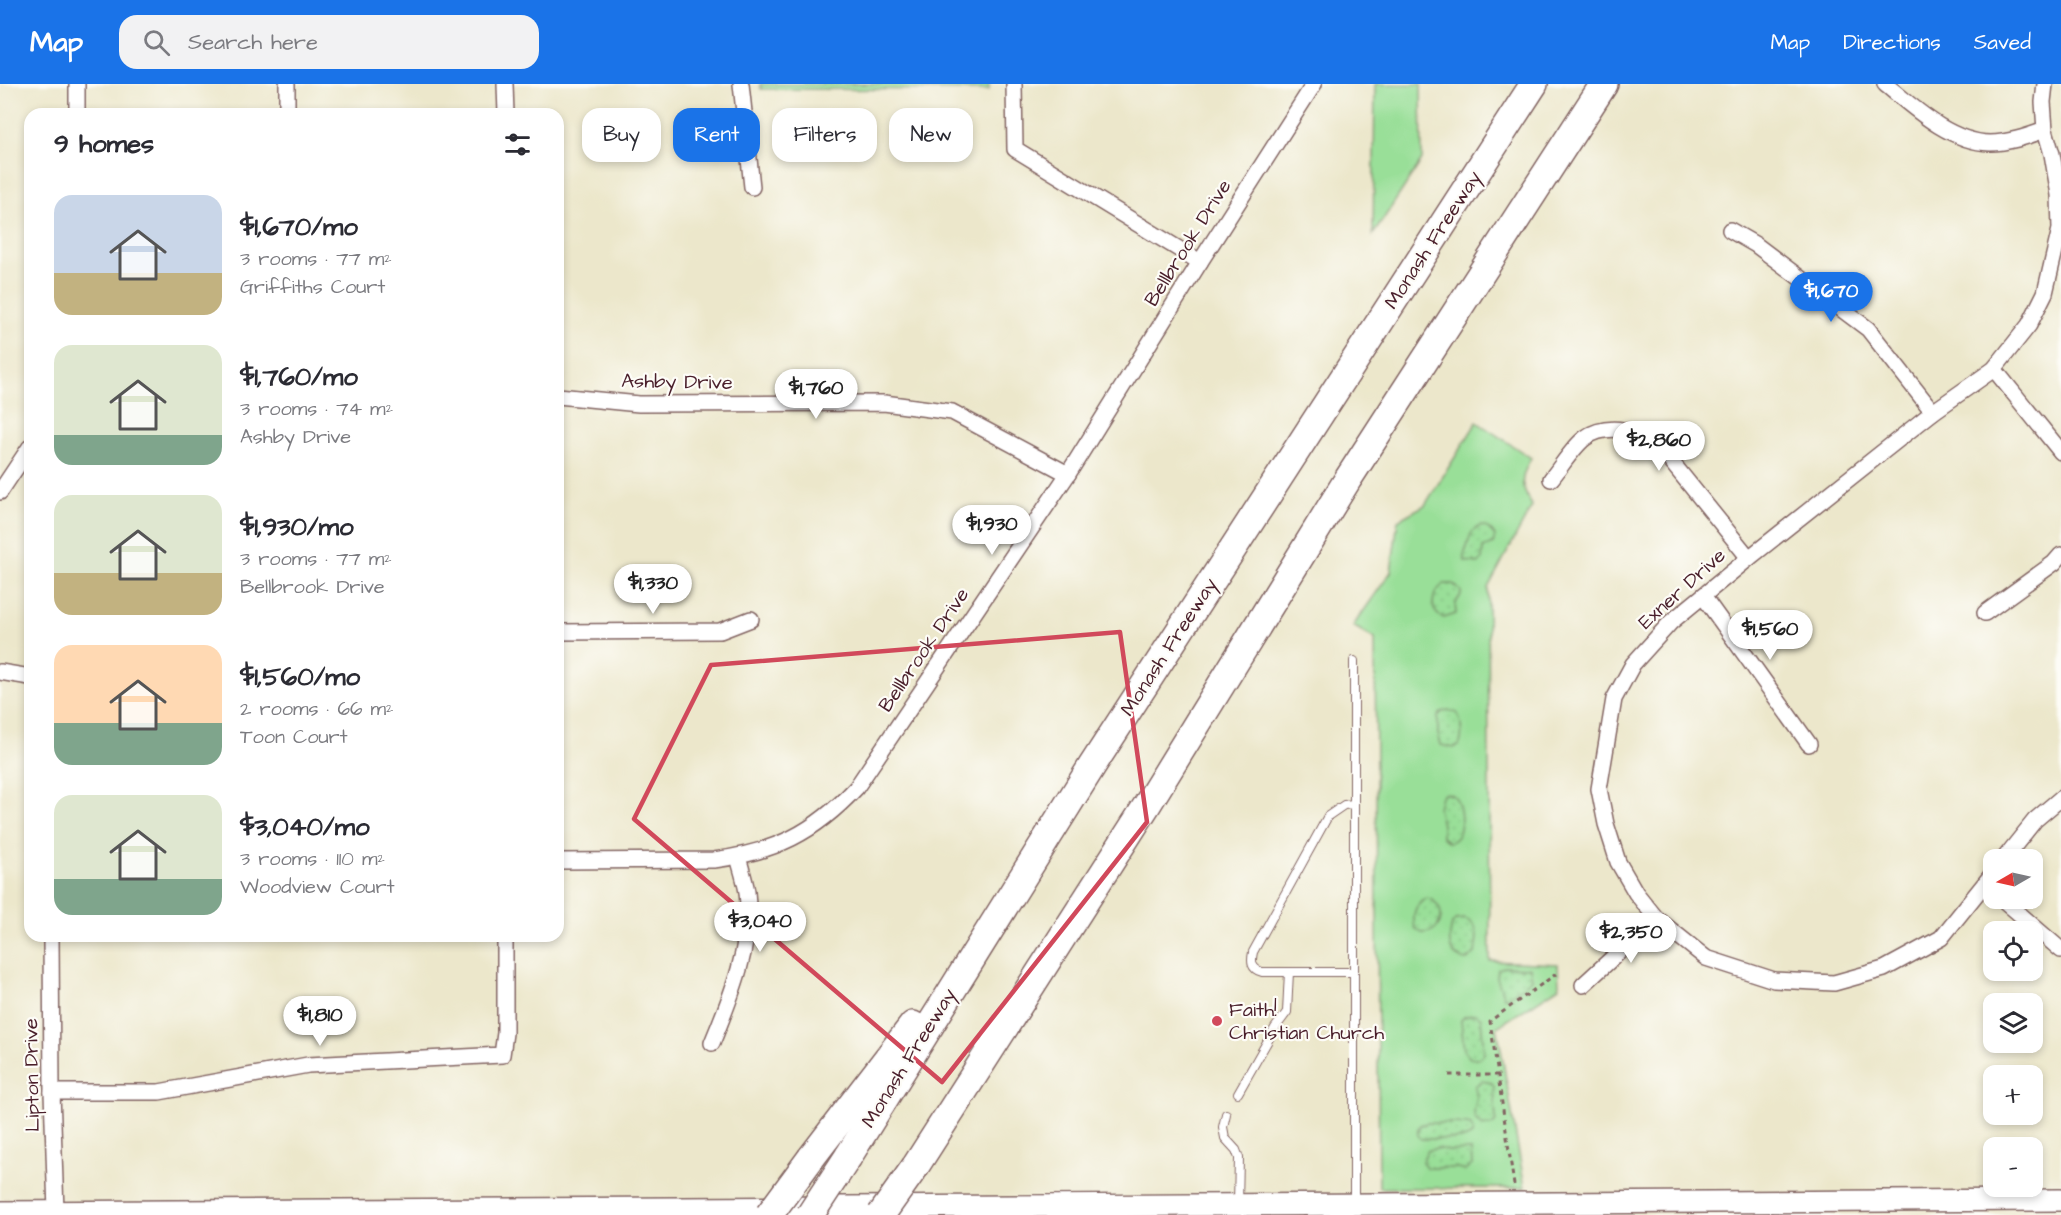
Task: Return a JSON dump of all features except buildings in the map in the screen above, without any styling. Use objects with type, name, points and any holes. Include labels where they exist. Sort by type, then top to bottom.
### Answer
[{"type":"highway","name":"Monash Freeway","points":[[810,1215],[1105,746],[1534,84]]},
{"type":"highway","points":[[881,1215],[921,1157],[1140,814],[1348,479],[1604,84]]},
{"type":"highway","points":[[769,1215],[873,1075],[995,920]]},
{"type":"highway","points":[[890,1215],[921,1157]]},
{"type":"main road","points":[[0,1212],[147,1213],[1354,1204],[1539,1209],[2061,1200]]},
{"type":"street","points":[[77,84],[77,108]]},
{"type":"street","points":[[287,84],[287,108]]},
{"type":"street","points":[[505,84],[506,108]]},
{"type":"street","points":[[741,84],[752,187]]},
{"type":"street","points":[[1014,84],[1016,148],[1200,262]]},
{"type":"street","name":"Bellbrook Drive","points":[[564,861],[714,860],[738,857],[784,842],[817,825],[840,806],[856,789],[1068,474],[1314,84]]},
{"type":"street","points":[[1885,84],[1947,130],[1972,140],[1990,143],[2008,141],[2045,130]]},
{"type":"street","name":"Exner Drive","points":[[1983,891],[1941,938],[1884,969],[1834,983],[1774,980],[1706,958],[1656,918],[1636,893],[1618,862],[1606,824],[1599,789],[1614,699],[1633,664],[1671,622],[1933,411],[1994,369],[2029,325],[2045,293],[2060,229],[2059,195],[2045,130],[2043,102],[2045,84]]},
{"type":"street","points":[[1730,231],[1756,245],[1868,329],[1933,411]]},
{"type":"street","points":[[1994,369],[2061,452]]},
{"type":"street","name":"Ashby Drive","points":[[564,397],[639,404],[884,403],[952,412],[1068,474]]},
{"type":"street","points":[[1551,479],[1585,438],[1602,431],[1620,429],[1638,432],[1653,439],[1749,558]]},
{"type":"street","points":[[0,492],[24,456]]},
{"type":"street","points":[[1985,613],[2061,555]]},
{"type":"street","points":[[1703,596],[1809,744]]},
{"type":"street","points":[[564,632],[720,631],[751,620]]},
{"type":"street","points":[[0,672],[24,676]]},
{"type":"street","points":[[2012,849],[2035,820],[2061,798]]},
{"type":"street","points":[[712,1044],[735,987],[746,940],[747,893],[738,857]]},
{"type":"street","points":[[2014,909],[2061,950]]},
{"type":"street","points":[[1583,985],[1656,918]]},
{"type":"street","name":"Lipton Drive","points":[[51,942],[56,1212]]},
{"type":"street","points":[[52,1092],[159,1092],[308,1065],[502,1054],[506,1033],[505,942]]},
{"type":"lane","points":[[1354,661],[1354,1204]]},
{"type":"lane","points":[[1354,804],[1344,805],[1328,816],[1253,952],[1252,966],[1256,970],[1289,972],[1354,972]]},
{"type":"lane","points":[[1238,1093],[1275,1028],[1287,1012],[1289,972]]},
{"type":"lane","points":[[1226,1114],[1223,1127],[1225,1138],[1236,1150],[1239,1158],[1238,1205]]},
{"type":"path","points":[[1515,1189],[1490,1021],[1556,974]]},
{"type":"path","points":[[1449,1075],[1498,1075]]},
{"type":"highlighted area","points":[[1120,632],[1147,822],[942,1082],[634,819],[711,665]]},
{"type":"green space","points":[[760,84],[989,84],[989,90],[761,89]]},
{"type":"green space","points":[[1375,84],[1421,84],[1422,160],[1373,235]]},
{"type":"green space","points":[[1477,422],[1531,458],[1522,482],[1532,506],[1488,588],[1490,961],[1558,964],[1559,987],[1497,1027],[1525,1188],[1379,1188],[1375,639],[1353,626],[1391,572],[1398,520],[1425,505]]},
{"type":"green space","points":[[1481,526],[1489,529],[1495,536],[1493,544],[1483,548],[1482,560],[1478,563],[1465,561],[1464,555],[1471,534]]},
{"type":"green space","points":[[1444,584],[1453,584],[1461,591],[1461,595],[1455,604],[1456,614],[1444,618],[1435,611],[1433,602],[1436,592]]},
{"type":"green space","points":[[1448,710],[1457,713],[1461,724],[1459,746],[1453,748],[1441,745],[1438,734],[1438,716]]},
{"type":"green space","points":[[1446,793],[1454,796],[1461,814],[1458,835],[1449,842],[1442,837],[1438,808],[1441,796]]},
{"type":"green space","points":[[1427,898],[1438,906],[1441,917],[1436,928],[1422,933],[1415,928],[1414,914],[1420,903]]},
{"type":"green space","points":[[1464,919],[1473,925],[1477,933],[1475,953],[1467,960],[1456,956],[1450,947],[1452,924],[1456,920]]},
{"type":"green space","points":[[1504,967],[1530,968],[1532,979],[1508,997],[1504,997],[1497,978],[1498,969]]},
{"type":"green space","points":[[1475,1014],[1481,1018],[1484,1053],[1479,1058],[1470,1058],[1464,1051],[1461,1020]]},
{"type":"green space","points":[[1482,1081],[1492,1083],[1494,1087],[1496,1121],[1493,1125],[1483,1126],[1475,1119],[1477,1098],[1475,1086]]},
{"type":"green space","points":[[1427,1123],[1466,1124],[1471,1125],[1473,1131],[1471,1136],[1464,1139],[1421,1139],[1418,1129],[1420,1125]]},
{"type":"green space","points":[[1438,1148],[1449,1151],[1471,1150],[1472,1165],[1465,1171],[1458,1168],[1427,1168],[1422,1162],[1427,1151]]},
{"type":"place","name":"Faith! Christian Church","points":[[1217,1021]]}]
